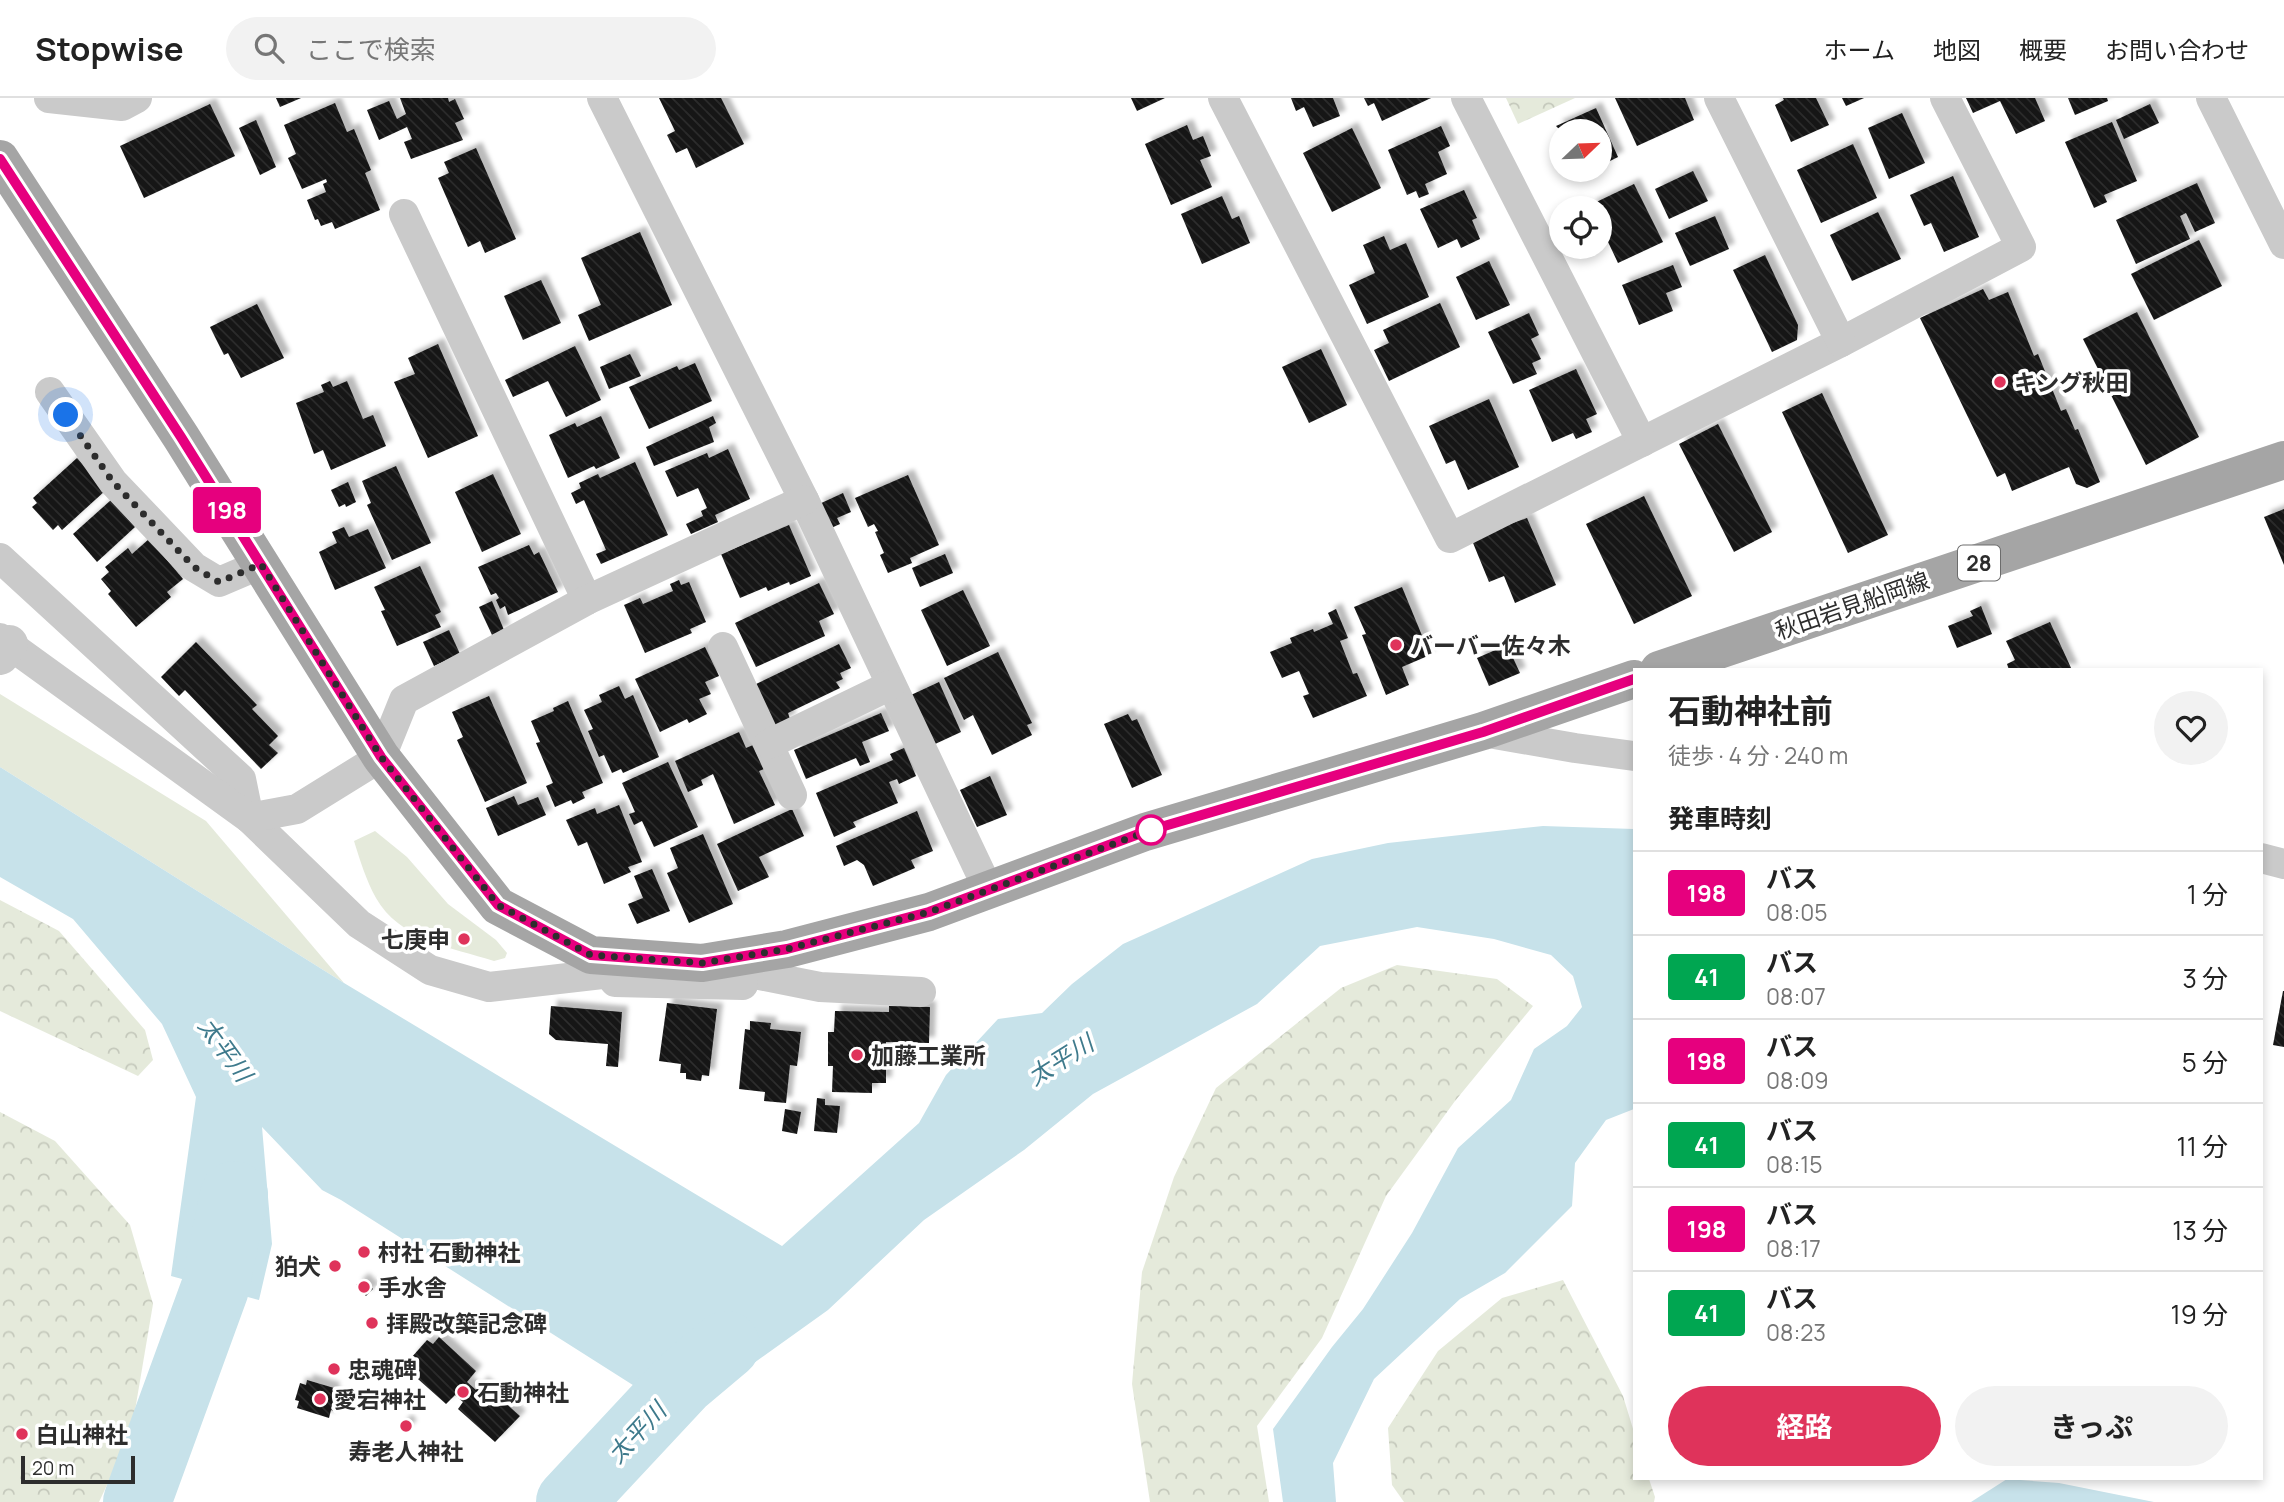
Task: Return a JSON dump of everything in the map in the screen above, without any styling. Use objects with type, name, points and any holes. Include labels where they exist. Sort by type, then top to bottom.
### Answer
[{"type":"main road","points":[[0,159],[181,437],[381,757],[498,905],[591,955],[702,963],[787,949],[929,912],[1144,832],[1483,732],[1633,679]]},
{"type":"main road","name":"秋田岩見船岡線","points":[[1665,668],[2284,460]]},
{"type":"street","points":[[49,98],[122,106],[137,98]]},
{"type":"street","points":[[602,98],[804,500],[989,891]]},
{"type":"street","points":[[1223,98],[1450,538],[1841,342],[2021,247],[1945,98]]},
{"type":"street","points":[[1466,98],[1642,442]]},
{"type":"street","points":[[1719,98],[1841,342]]},
{"type":"street","points":[[2211,98],[2284,244]]},
{"type":"street","points":[[404,214],[587,600]]},
{"type":"street","points":[[50,392],[113,482],[194,567],[219,582],[261,564]]},
{"type":"street","points":[[249,818],[297,809],[381,757],[404,700],[587,600],[804,500]]},
{"type":"street","points":[[0,558],[241,779],[249,818]]},
{"type":"street","points":[[3,646],[249,818],[359,924],[430,970],[489,987],[702,963],[820,987]]},
{"type":"street","points":[[723,647],[792,795]]},
{"type":"street","points":[[769,744],[891,685]]},
{"type":"street","points":[[1483,732],[1633,756]]},
{"type":"street","points":[[2263,859],[2284,864]]},
{"type":"street","points":[[551,980],[921,992]]},
{"type":"green space","points":[[1506,98],[1575,98],[1518,124]]},
{"type":"green space","points":[[0,694],[206,821],[344,983],[0,767]]},
{"type":"green space","points":[[375,831],[407,857],[448,904],[496,940],[507,953],[505,958],[494,961],[428,940],[412,933],[386,912],[369,884],[354,841]]},
{"type":"green space","points":[[0,900],[59,931],[145,1030],[153,1060],[138,1076],[0,1011]]},
{"type":"green space","points":[[1397,965],[1497,979],[1533,1006],[1455,1101],[1386,1196],[1322,1338],[1257,1426],[1269,1502],[1150,1502],[1132,1384],[1142,1272],[1174,1177],[1216,1088],[1341,988]]},
{"type":"green space","points":[[0,1112],[55,1141],[130,1225],[153,1304],[131,1434],[99,1502],[0,1502]]},
{"type":"green space","points":[[1563,1280],[1623,1396],[1633,1429],[1633,1480],[1649,1480],[1654,1502],[1404,1502],[1392,1485],[1388,1428],[1438,1351],[1502,1298]]},
{"type":"water","points":[[0,767],[344,983],[782,1246],[919,1123],[946,1075],[998,1019],[1042,1013],[1072,984],[1123,944],[1312,859],[1388,843],[1543,826],[1633,829],[1633,1109],[1606,1120],[1575,1163],[1572,1206],[1505,1273],[1460,1299],[1374,1379],[1333,1463],[1336,1502],[1283,1502],[1273,1429],[1363,1309],[1412,1233],[1458,1148],[1511,1100],[1534,1049],[1567,1026],[1582,1007],[1573,976],[1551,955],[1494,939],[1417,927],[1320,946],[1257,1004],[1093,1094],[1024,1150],[924,1220],[828,1310],[673,1421],[636,1387],[322,1190],[262,1127],[272,1244],[259,1300],[171,1276],[196,1097],[162,1024],[73,919],[0,877]]},
{"type":"water","points":[[2005,1480],[2020,1480],[2059,1483],[2154,1502],[1971,1502]]},
{"type":"building","points":[[276,98],[301,98],[280,107]]},
{"type":"building","points":[[400,98],[448,98],[449,102],[455,99],[464,119],[455,123],[463,140],[411,159],[404,142],[412,139],[407,127],[379,140],[367,110],[389,101],[397,119],[406,114]]},
{"type":"building","points":[[659,98],[721,98],[744,144],[696,168],[687,148],[676,153],[667,135],[675,131]]},
{"type":"building","points":[[1131,98],[1165,98],[1137,111]]},
{"type":"building","points":[[1291,98],[1333,98],[1340,116],[1313,127],[1304,107],[1296,111]]},
{"type":"building","points":[[1364,98],[1431,98],[1382,121],[1374,103],[1368,106]]},
{"type":"building","points":[[1615,98],[1685,98],[1694,120],[1637,146]]},
{"type":"building","points":[[1783,98],[1816,98],[1829,125],[1791,142],[1775,105],[1784,100]]},
{"type":"building","points":[[1842,98],[1864,98],[1846,106]]},
{"type":"building","points":[[1966,98],[2035,98],[2045,121],[2016,134],[2000,101],[1973,113]]},
{"type":"building","points":[[2068,98],[2107,98],[2108,101],[2075,115]]},
{"type":"building","points":[[335,103],[347,132],[354,129],[371,170],[365,173],[380,210],[335,229],[332,222],[321,226],[318,219],[315,220],[307,200],[326,192],[323,184],[327,182],[326,179],[302,189],[288,158],[296,154],[284,125]]},
{"type":"building","points":[[210,104],[235,156],[144,198],[120,146]]},
{"type":"building","points":[[2150,104],[2159,123],[2124,139],[2116,120]]},
{"type":"building","points":[[1596,108],[1601,119],[1572,119]]},
{"type":"building","points":[[1902,113],[1925,163],[1889,179],[1868,128]]},
{"type":"building","points":[[256,120],[276,167],[260,175],[239,128]]},
{"type":"building","points":[[2112,122],[2137,181],[2104,195],[2107,202],[2094,208],[2065,142]]},
{"type":"building","points":[[1187,125],[1193,140],[1203,136],[1211,156],[1200,160],[1212,187],[1171,205],[1145,144]]},
{"type":"building","points":[[1441,126],[1450,146],[1438,152],[1447,174],[1425,184],[1429,194],[1419,198],[1416,191],[1407,195],[1388,150]]},
{"type":"building","points":[[1352,128],[1381,188],[1332,212],[1303,153]]},
{"type":"building","points":[[1612,144],[1618,157],[1612,160]]},
{"type":"building","points":[[1853,144],[1877,198],[1821,223],[1797,170]]},
{"type":"building","points":[[476,148],[516,239],[485,253],[480,241],[468,247],[438,178],[449,173],[444,162]]},
{"type":"building","points":[[1693,171],[1708,201],[1669,219],[1655,189]]},
{"type":"building","points":[[1953,176],[1979,237],[1944,252],[1931,223],[1924,226],[1910,195]]},
{"type":"building","points":[[2197,183],[2215,223],[2195,232],[2186,213],[2180,216],[2190,239],[2136,264],[2116,220]]},
{"type":"building","points":[[1634,184],[1663,242],[1618,263],[1612,250],[1612,196],[1609,196]]},
{"type":"building","points":[[1464,190],[1477,218],[1472,220],[1480,239],[1461,248],[1457,239],[1438,248],[1420,209]]},
{"type":"building","points":[[1222,196],[1232,219],[1239,216],[1250,243],[1202,264],[1181,214]]},
{"type":"building","points":[[1878,212],[1901,259],[1852,281],[1830,235]]},
{"type":"building","points":[[1715,216],[1729,249],[1690,266],[1675,233]]},
{"type":"building","points":[[640,232],[672,305],[589,341],[578,315],[601,305],[581,258]]},
{"type":"building","points":[[1384,236],[1390,250],[1406,243],[1429,297],[1367,324],[1349,285],[1375,273],[1363,245]]},
{"type":"building","points":[[2199,240],[2222,286],[2154,320],[2131,274]]},
{"type":"building","points":[[1765,255],[1798,325],[1797,340],[1772,352],[1733,270]]},
{"type":"building","points":[[1489,261],[1510,305],[1476,320],[1456,277]]},
{"type":"building","points":[[1673,265],[1682,287],[1666,293],[1673,311],[1639,325],[1622,285]]},
{"type":"building","points":[[541,280],[561,323],[523,340],[504,296]]},
{"type":"building","name":"キング秋田","points":[[1983,289],[1989,300],[2008,292],[2034,356],[2038,354],[2061,411],[2066,409],[2075,430],[2078,429],[2100,482],[2087,488],[2076,484],[2069,467],[2012,491],[2005,473],[1997,477],[1920,318]]},
{"type":"building","points":[[1440,303],[1460,347],[1389,381],[1374,350],[1389,343],[1383,330]]},
{"type":"building","points":[[257,304],[284,358],[241,378],[228,353],[224,355],[210,327]]},
{"type":"building","points":[[2137,312],[2199,437],[2146,465],[2083,339]]},
{"type":"building","points":[[1529,313],[1539,335],[1531,339],[1541,359],[1532,363],[1537,374],[1513,384],[1488,332]]},
{"type":"building","points":[[438,344],[478,436],[428,458],[394,382],[415,374],[408,358]]},
{"type":"building","points":[[575,346],[601,400],[566,417],[548,381],[513,397],[505,380]]},
{"type":"building","points":[[1321,349],[1347,405],[1309,423],[1282,367]]},
{"type":"building","points":[[630,354],[641,376],[609,389],[600,367]]},
{"type":"building","points":[[695,363],[712,401],[649,429],[629,387],[677,366],[679,370]]},
{"type":"building","points":[[1576,369],[1597,414],[1586,419],[1592,432],[1576,439],[1573,433],[1552,442],[1529,390]]},
{"type":"building","points":[[330,381],[333,387],[347,381],[363,419],[373,415],[386,446],[331,470],[323,450],[314,454],[296,403],[324,392],[321,385]]},
{"type":"building","points":[[1822,393],[1888,535],[1848,553],[1782,412]]},
{"type":"building","points":[[1489,399],[1519,467],[1468,490],[1455,460],[1446,464],[1429,426]]},
{"type":"building","points":[[601,416],[620,458],[568,478],[549,435],[575,423],[577,427]]},
{"type":"building","points":[[713,416],[716,423],[709,427],[714,442],[654,466],[646,447]]},
{"type":"building","points":[[1718,424],[1772,532],[1734,552],[1679,444]]},
{"type":"building","points":[[728,449],[750,499],[715,515],[718,522],[691,534],[686,524],[703,516],[701,511],[707,508],[698,488],[677,497],[665,471],[707,453],[709,458]]},
{"type":"building","points":[[77,458],[106,490],[62,530],[58,525],[53,530],[32,507],[37,503],[33,498]]},
{"type":"building","points":[[635,462],[668,535],[601,564],[596,554],[606,550],[584,500],[576,504],[571,493],[581,488],[579,483],[598,474],[600,478]]},
{"type":"building","points":[[396,466],[431,543],[392,560],[367,505],[371,503],[362,481]]},
{"type":"building","points":[[493,474],[521,534],[482,552],[455,492]]},
{"type":"building","points":[[908,475],[939,545],[910,558],[912,563],[888,573],[880,555],[884,553],[875,532],[878,531],[874,524],[868,527],[855,498]]},
{"type":"building","points":[[348,482],[356,502],[339,507],[331,490]]},
{"type":"building","points":[[843,493],[851,512],[837,518],[840,524],[829,529],[817,505]]},
{"type":"building","points":[[1644,496],[1692,596],[1634,624],[1586,524]]},
{"type":"building","points":[[111,500],[135,527],[97,562],[73,534]]},
{"type":"building","points":[[2284,509],[2284,565],[2264,517]]},
{"type":"building","points":[[1527,518],[1556,585],[1515,603],[1504,576],[1489,582],[1471,538]]},
{"type":"building","points":[[789,525],[811,576],[768,591],[766,587],[740,598],[721,554]]},
{"type":"building","points":[[344,527],[349,537],[368,529],[386,568],[335,590],[319,552],[337,543],[332,532]]},
{"type":"building","points":[[149,539],[183,579],[167,592],[171,597],[136,627],[108,594],[111,591],[101,579],[109,572],[105,567],[128,548],[132,554]]},
{"type":"building","points":[[529,545],[534,555],[539,552],[558,592],[508,615],[505,606],[500,609],[496,593],[491,595],[478,567]]},
{"type":"building","points":[[945,554],[953,573],[920,587],[912,568]]},
{"type":"building","points":[[420,566],[441,612],[435,615],[441,627],[397,646],[381,611],[385,610],[374,587]]},
{"type":"building","points":[[679,580],[681,585],[689,582],[706,622],[690,629],[692,633],[645,653],[624,605],[640,598],[643,604],[673,591],[670,584]]},
{"type":"building","points":[[819,583],[834,614],[819,621],[825,636],[756,667],[735,623]]},
{"type":"building","name":"バーバー佐々木","points":[[1402,587],[1430,655],[1402,667],[1409,685],[1386,695],[1354,607]]},
{"type":"building","points":[[963,590],[990,646],[947,666],[921,610]]},
{"type":"building","points":[[492,601],[504,630],[492,635],[479,607]]},
{"type":"building","points":[[1981,606],[1992,634],[1957,648],[1948,626],[1973,616],[1970,611]]},
{"type":"building","points":[[1336,609],[1348,638],[1340,641],[1353,674],[1357,673],[1367,696],[1313,718],[1303,696],[1309,694],[1299,671],[1282,678],[1270,652],[1292,643],[1290,638],[1333,624],[1328,613]]},
{"type":"building","points":[[2050,622],[2071,668],[2008,668],[2007,664],[2015,660],[2006,641]]},
{"type":"building","points":[[449,630],[460,654],[434,666],[423,642]]},
{"type":"building","points":[[196,642],[257,705],[252,709],[278,736],[269,745],[278,753],[261,769],[185,690],[179,696],[161,677]]},
{"type":"building","points":[[839,644],[851,668],[840,673],[843,679],[836,682],[840,688],[788,713],[790,719],[774,727],[754,685]]},
{"type":"building","points":[[1507,645],[1520,673],[1489,686],[1477,658]]},
{"type":"building","points":[[705,647],[719,676],[705,682],[711,694],[699,699],[707,714],[689,723],[687,719],[660,732],[635,679]]},
{"type":"building","points":[[998,652],[1032,723],[1027,725],[1032,735],[992,755],[973,715],[964,720],[944,678]]},
{"type":"building","points":[[939,682],[961,732],[933,745],[911,695]]},
{"type":"building","points":[[619,686],[625,699],[633,695],[659,757],[623,773],[621,769],[612,773],[604,755],[599,757],[588,731],[593,729],[584,710],[602,702],[599,695]]},
{"type":"building","points":[[489,696],[527,783],[485,802],[457,740],[463,737],[452,712]]},
{"type":"building","points":[[568,701],[603,783],[582,792],[585,798],[573,804],[571,800],[555,807],[546,786],[553,783],[536,743],[540,742],[531,721],[554,711],[553,708]]},
{"type":"building","points":[[881,713],[889,731],[862,742],[870,762],[860,766],[856,758],[806,779],[794,750]]},
{"type":"building","points":[[1128,714],[1132,721],[1137,719],[1162,775],[1132,788],[1104,724]]},
{"type":"building","points":[[739,732],[746,748],[753,745],[764,769],[759,771],[775,805],[734,824],[713,774],[701,780],[703,785],[688,792],[675,761]]},
{"type":"building","points":[[904,748],[916,776],[899,784],[897,779],[889,782],[898,803],[853,822],[856,827],[834,837],[816,793],[893,760],[890,754]]},
{"type":"building","points":[[668,762],[698,827],[654,847],[642,821],[634,825],[629,814],[635,812],[622,783]]},
{"type":"building","points":[[990,776],[1007,815],[977,827],[960,790]]},
{"type":"building","points":[[514,796],[518,805],[538,797],[546,815],[498,836],[486,808]]},
{"type":"building","points":[[619,805],[642,862],[628,867],[631,872],[604,884],[587,842],[578,846],[566,820],[595,808],[597,814]]},
{"type":"building","points":[[792,809],[804,836],[759,857],[769,877],[738,891],[717,844]]},
{"type":"building","points":[[917,811],[933,851],[911,860],[915,868],[873,886],[864,865],[857,860],[844,866],[836,846]]},
{"type":"building","points":[[703,834],[733,904],[689,923],[667,873],[678,868],[670,848]]},
{"type":"building","points":[[652,869],[670,911],[637,924],[628,904],[643,898],[634,876]]},
{"type":"building","points":[[2284,991],[2284,1047],[2273,1045]]},
{"type":"building","points":[[667,1003],[717,1009],[709,1076],[702,1075],[701,1081],[686,1079],[686,1073],[680,1073],[681,1064],[659,1061]]},
{"type":"building","points":[[551,1006],[622,1012],[618,1067],[606,1066],[608,1044],[556,1040],[549,1034]]},
{"type":"building","name":"加藤工業所","points":[[889,1006],[930,1007],[929,1043],[886,1042],[886,1083],[872,1083],[872,1093],[832,1092],[833,1066],[828,1066],[828,1032],[834,1032],[835,1011],[889,1012]]},
{"type":"building","points":[[750,1021],[771,1023],[770,1029],[801,1032],[797,1066],[790,1065],[786,1103],[764,1101],[765,1092],[739,1089],[745,1029],[750,1030]]},
{"type":"building","points":[[817,1098],[825,1099],[825,1105],[840,1106],[837,1133],[814,1131]]},
{"type":"building","points":[[785,1109],[801,1112],[797,1134],[782,1131]]},
{"type":"building","name":"手水舎","points":[[363,1279],[373,1289],[366,1296],[356,1285]]},
{"type":"building","name":"石動神社","points":[[439,1337],[476,1371],[467,1382],[476,1390],[482,1382],[520,1416],[495,1442],[458,1409],[463,1402],[455,1395],[446,1404],[409,1371],[416,1362],[411,1358],[427,1340],[433,1344]]},
{"type":"building","name":"愛宕神社","points":[[307,1380],[334,1388],[333,1394],[345,1398],[340,1413],[331,1410],[329,1418],[297,1408],[299,1401],[295,1400],[300,1383],[306,1385]]},
{"type":"building","name":"寿老人神社","points":[[406,1420],[411,1426],[405,1431],[401,1425]]},
{"type":"waterway","name":"太平川","points":[[137,1502],[215,1288],[234,1195]]},
{"type":"waterway","name":"太平川","points":[[570,1502],[682,1382],[726,1345]]},
{"type":"bus line","name":"198","points":[[0,159],[181,437],[381,757],[498,905],[591,955],[702,963],[787,949],[929,912],[1144,832],[1483,732],[1633,679]]},
{"type":"place","name":"キング秋田","points":[[2000,382]]},
{"type":"place","name":"バーバー佐々木","points":[[1396,645]]},
{"type":"place","name":"七庚申","points":[[464,939]]},
{"type":"place","name":"加藤工業所","points":[[857,1055]]},
{"type":"place","name":"村社 石動神社","points":[[364,1252]]},
{"type":"place","name":"狛犬","points":[[335,1266]]},
{"type":"place","name":"手水舎","points":[[364,1287]]},
{"type":"place","name":"拝殿改築記念碑","points":[[372,1323]]},
{"type":"place","name":"忠魂碑","points":[[334,1369]]},
{"type":"place","name":"石動神社","points":[[463,1392]]},
{"type":"place","name":"愛宕神社","points":[[320,1399]]},
{"type":"place","name":"寿老人神社","points":[[406,1426]]},
{"type":"place","name":"白山神社","points":[[22,1434]]},
{"type":"route","points":[[66,415],[113,482],[194,567],[219,582],[261,564],[381,757],[498,905],[591,955],[702,963],[787,949],[929,912],[1151,830]]}]
